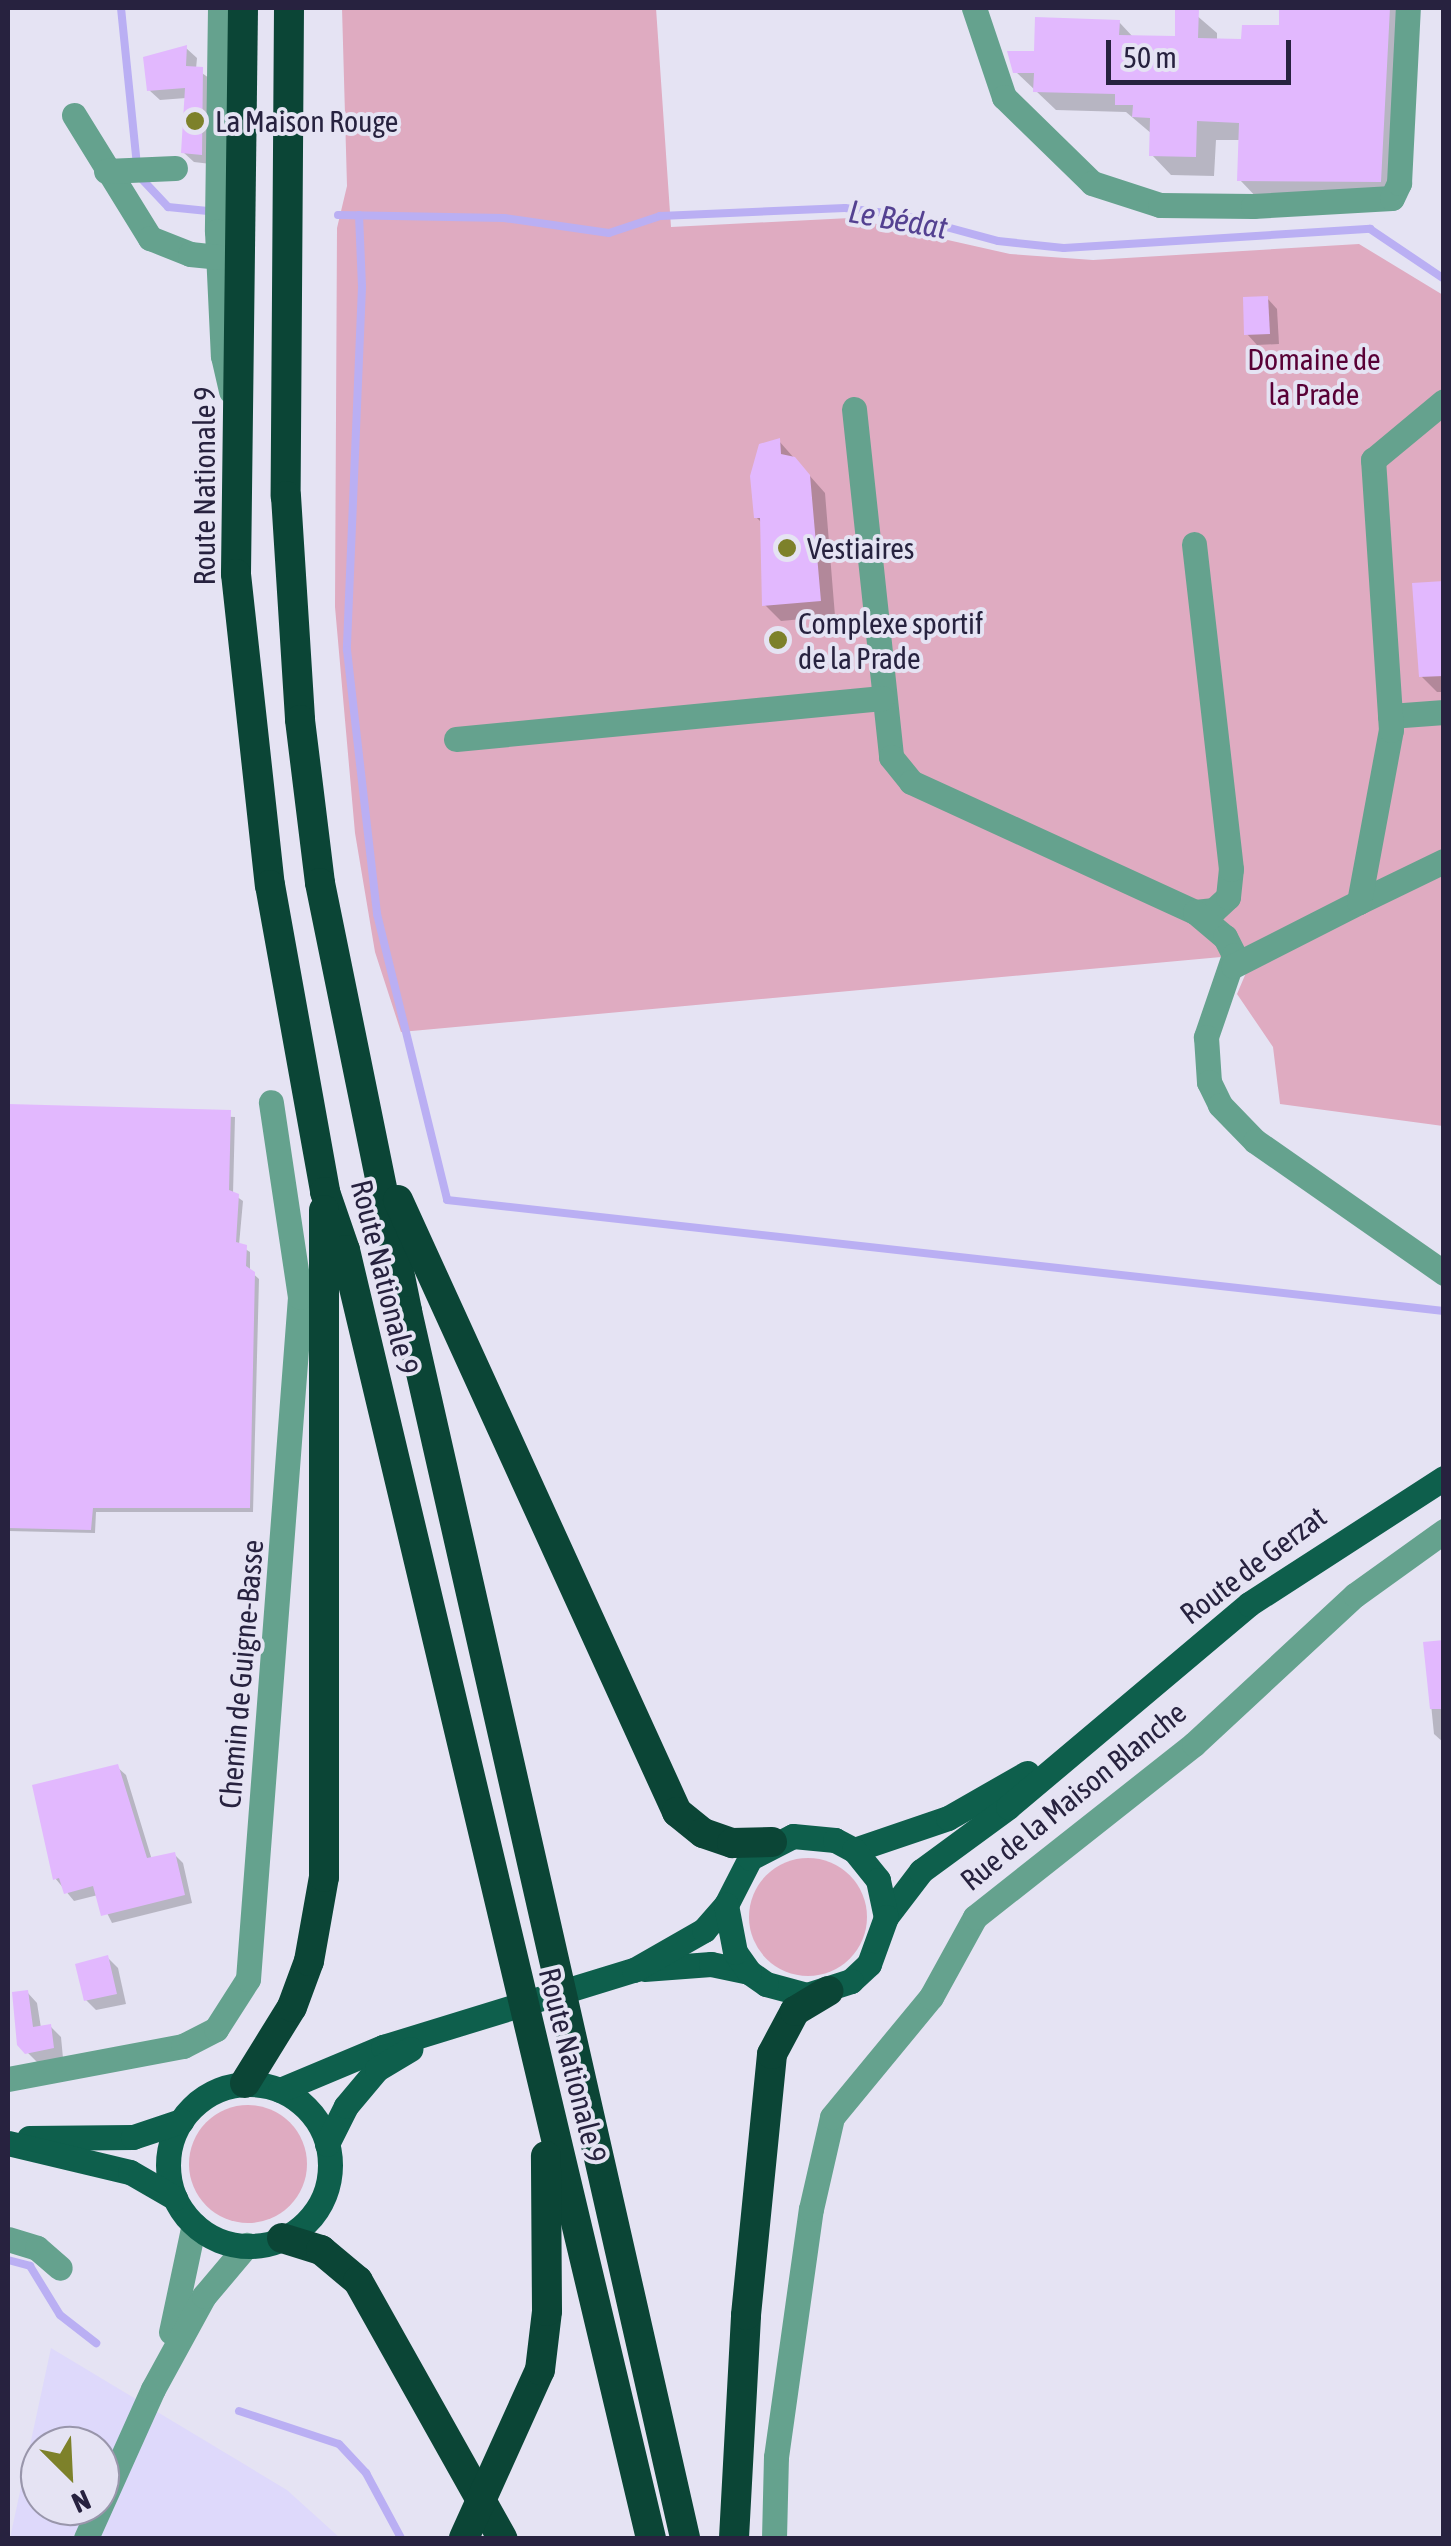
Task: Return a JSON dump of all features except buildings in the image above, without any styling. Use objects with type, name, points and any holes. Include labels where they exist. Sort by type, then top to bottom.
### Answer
[{"type":"highway","name":"Route Nationale 9","points":[[244,8],[236,574],[255,776],[326,1192],[345,1250],[651,2538]]},
{"type":"highway","name":"Route Nationale 9","points":[[289,8],[286,496],[300,720],[320,883],[484,1663],[685,2538]]},
{"type":"highway","points":[[379,1160],[677,1812],[703,1833],[732,1842],[772,1842]]},
{"type":"highway","points":[[245,2083],[292,2007],[309,1961],[324,1877],[326,1192]]},
{"type":"highway","points":[[734,2538],[746,2315],[772,2054],[795,2011],[828,1992]]},
{"type":"highway","points":[[464,2538],[540,2370],[547,2311],[546,2108]]},
{"type":"highway","points":[[282,2238],[321,2250],[358,2281],[502,2538]]},
{"type":"main road","name":"Route de Gerzat","points":[[886,1917],[920,1870],[1008,1808],[1110,1718],[1294,1570],[1444,1478]]},
{"type":"main road","name":"Route de Gerzat","points":[[854,1850],[948,1818],[1110,1718]]},
{"type":"main road","points":[[280,2090],[383,2047],[436,2034],[634,1970],[704,1930],[726,1906],[734,1880],[772,1842],[814,1835],[854,1850],[878,1880],[886,1917],[869,1964],[828,1992],[786,1992],[750,1972],[711,1964],[634,1970]]},
{"type":"main road","points":[[726,1906],[735,1952],[750,1972]]},
{"type":"main road","points":[[327,2144],[346,2106],[377,2070],[436,2034]]},
{"type":"main road","points":[[8,2140],[130,2172],[175,2198],[194,2224],[247,2245],[282,2238],[316,2209],[330,2166],[318,2121],[280,2090],[245,2083],[198,2101],[180,2121],[170,2145],[175,2198]]},
{"type":"main road","points":[[8,2140],[133,2137],[180,2121]]},
{"type":"street","points":[[220,8],[218,257],[223,356],[236,410]]},
{"type":"street","points":[[974,8],[1004,96],[1092,183],[1160,205],[1252,206],[1392,198],[1400,183],[1408,8]]},
{"type":"street","points":[[74,115],[125,169],[150,238],[218,257]]},
{"type":"street","points":[[125,169],[175,168]]},
{"type":"street","points":[[1359,902],[1390,754],[1373,460],[1444,401]]},
{"type":"street","points":[[854,409],[891,757],[912,782],[1196,912],[1225,937],[1233,966],[1206,1037],[1209,1082],[1220,1105],[1255,1141],[1444,1272]]},
{"type":"street","points":[[1194,544],[1230,869],[1228,896],[1214,910],[1196,912]]},
{"type":"street","points":[[456,739],[882,698]]},
{"type":"street","points":[[1390,716],[1444,712]]},
{"type":"street","points":[[1233,966],[1444,861]]},
{"type":"street","name":"Chemin de Guigne-Basse","points":[[8,2080],[183,2046],[216,2029],[248,1979],[300,1297],[271,1102]]},
{"type":"street","name":"Rue de la Maison Blanche","points":[[774,2538],[776,2457],[811,2209],[832,2117],[931,1998],[975,1917],[1194,1744],[1355,1594],[1444,1532]]},
{"type":"street","points":[[153,2390],[181,2304],[194,2224]]},
{"type":"street","points":[[8,2239],[37,2248],[60,2268]]},
{"type":"street","points":[[86,2538],[153,2390],[204,2296],[247,2245]]},
{"type":"shaded area","points":[[51,2348],[287,2490],[340,2538],[10,2538],[20,2492],[20,2526],[120,2526],[120,2426],[34,2426]]},
{"type":"green space","name":"Complexe sportif de la Prade","points":[[342,8],[656,8],[671,227],[850,218],[1010,254],[1093,260],[1359,244],[1443,295],[1443,1126],[1280,1104],[1273,1047],[1237,994],[1254,954],[401,1032],[375,952],[355,833],[335,607],[337,228],[347,186]]},
{"type":"green space","points":[[808,1858],[831,1863],[850,1875],[862,1894],[867,1917],[862,1940],[850,1959],[831,1971],[808,1976],[785,1971],[766,1959],[754,1940],[749,1917],[754,1894],[766,1875],[785,1863]]},
{"type":"green space","points":[[248,2105],[271,2110],[290,2122],[302,2141],[307,2164],[302,2187],[290,2206],[271,2218],[248,2223],[225,2218],[206,2206],[194,2187],[189,2164],[194,2141],[206,2122],[225,2110]]},
{"type":"waterway","name":"Le Bédat","points":[[121,8],[138,175],[168,207],[208,211]]},
{"type":"waterway","name":"Le Bédat","points":[[338,215],[504,218],[609,233],[660,216],[845,208],[902,215],[998,241],[1064,248],[1370,229],[1444,279]]},
{"type":"waterway","points":[[359,215],[362,287],[347,650],[377,914],[447,1200],[1444,1311]]},
{"type":"waterway","points":[[8,2260],[30,2266],[60,2315],[96,2343]]},
{"type":"waterway","points":[[239,2411],[339,2444],[366,2473],[401,2538]]},
{"type":"place","name":"La Maison Rouge","points":[[195,121]]},
{"type":"place","name":"Vestiaires","points":[[787,548]]},
{"type":"place","name":"Complexe sportif de la Prade","points":[[778,640]]},
{"type":"park label","name":"Domaine de la Prade","points":[[1314,376]]}]
